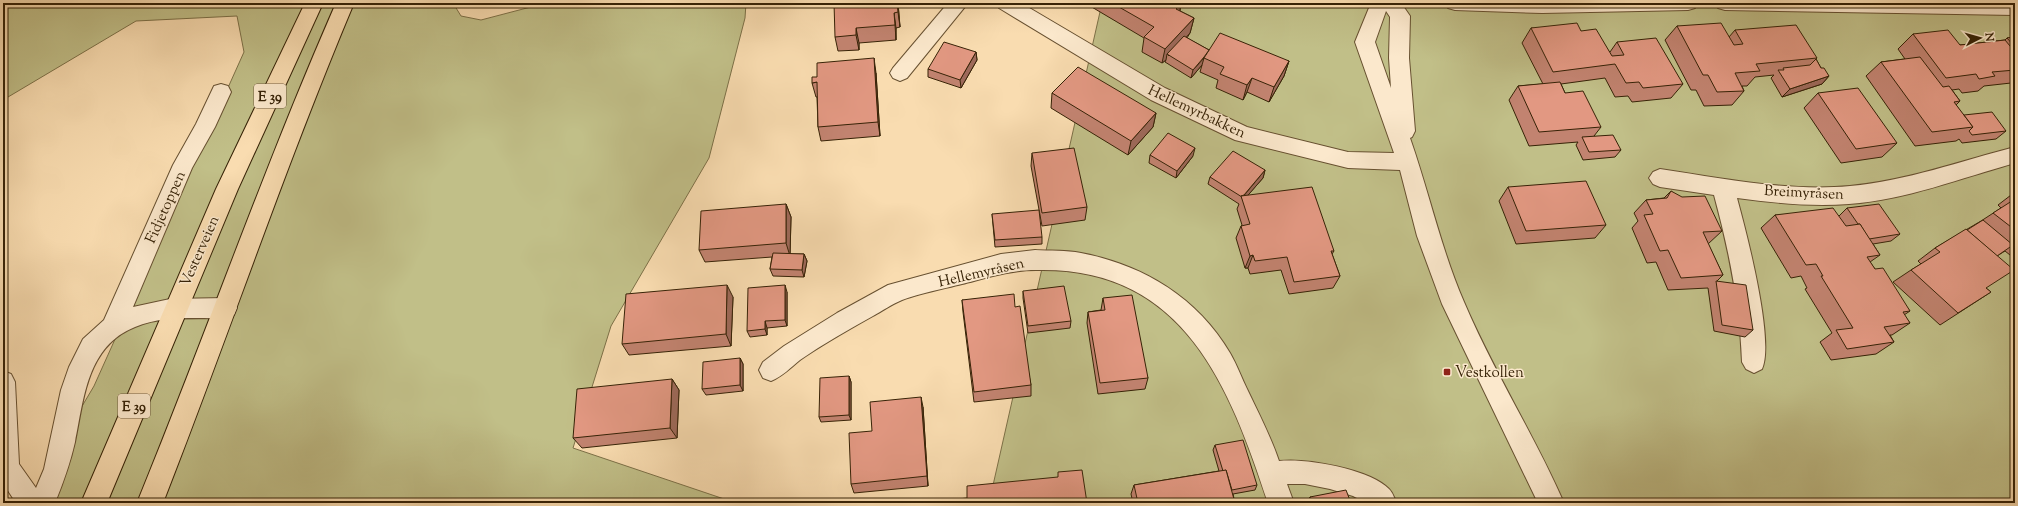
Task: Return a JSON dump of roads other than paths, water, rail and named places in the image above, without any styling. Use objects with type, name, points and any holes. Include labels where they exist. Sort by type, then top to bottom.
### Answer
[{"type":"highway","name":"Vesterveien","points":[[94,503],[173,309],[283,65],[314,3]]},
{"type":"highway","name":"E 39","points":[[150,503],[226,308],[274,176],[317,66],[346,3]]},
{"type":"street","points":[[900,73],[959,3]]},
{"type":"street","name":"Hellemyrbakken","points":[[1006,3],[1158,94],[1242,134],[1327,156],[1356,160],[1408,162]]},
{"type":"street","points":[[1380,3],[1365,42],[1408,162],[1428,236],[1453,304],[1551,503]]},
{"type":"street","points":[[1391,3],[1400,16],[1399,58],[1408,162]]},
{"type":"street","points":[[1455,3],[1495,6],[1580,7],[1688,3]]},
{"type":"street","points":[[1725,3],[2015,8]]},
{"type":"street","name":"Fidjetoppen","points":[[114,324],[183,165],[205,127],[221,92]]},
{"type":"street","name":"Breimyråsen","points":[[1660,178],[1723,187],[1809,196],[1850,195],[1887,190],[2015,155]]},
{"type":"street","points":[[1723,187],[1743,267],[1754,337],[1754,362]]},
{"type":"street","name":"Hellemyråsen","points":[[771,370],[792,353],[838,324],[896,292],[1001,264],[1035,260],[1079,262],[1114,271],[1141,282],[1171,302],[1194,324],[1221,360],[1260,441],[1281,503]]},
{"type":"street","name":"Fidjetoppen","points":[[42,503],[56,469],[74,387],[81,363],[99,337],[114,324],[147,313],[173,309],[226,308]]},
{"type":"street","points":[[3,382],[7,465],[27,497],[36,503]]},
{"type":"street","points":[[1272,473],[1298,471],[1343,479],[1366,489],[1383,499],[1384,503]]},
{"type":"place","name":"Vestkollen","points":[[1447,372]]}]
